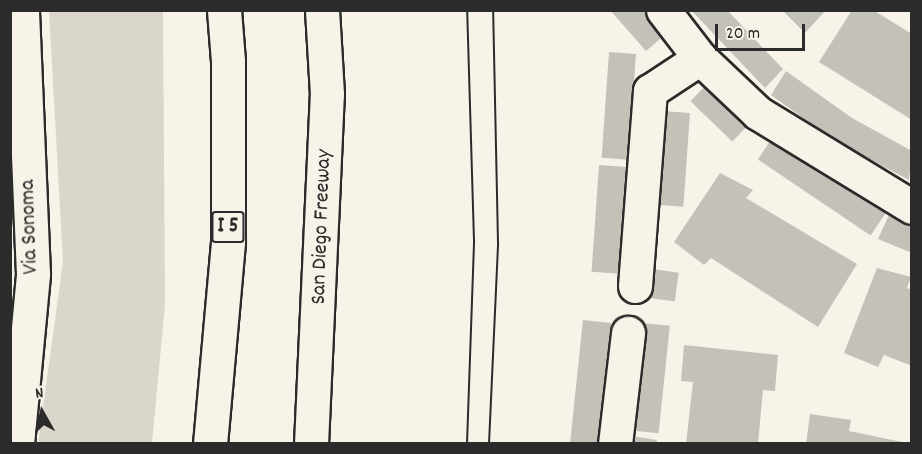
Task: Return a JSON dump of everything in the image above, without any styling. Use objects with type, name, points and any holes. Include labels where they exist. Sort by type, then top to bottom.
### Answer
[{"type":"main road","name":"Via Sonoma","points":[[17,444],[33,274],[21,238],[22,10]]},
{"type":"main road","name":"I 5","points":[[210,444],[228,241],[228,61],[224,10]]},
{"type":"main road","name":"San Diego Freeway","points":[[311,444],[327,94],[322,10]]},
{"type":"main road","points":[[663,10],[700,58],[758,113],[912,207]]},
{"type":"main road","points":[[635,286],[650,91],[700,58]]},
{"type":"main road","points":[[615,444],[628,333]]},
{"type":"shaded area","points":[[49,11],[163,11],[165,305],[152,443],[38,443],[63,262]]},
{"type":"building","points":[[610,10],[647,10],[667,33],[646,51]]},
{"type":"building","points":[[691,10],[727,10],[783,69],[765,88]]},
{"type":"building","points":[[782,10],[826,10],[805,33]]},
{"type":"building","points":[[852,10],[873,10],[912,34],[912,120],[819,62]]},
{"type":"building","points":[[609,52],[636,54],[629,160],[602,158]]},
{"type":"building","points":[[786,71],[852,118],[912,151],[909,180],[837,142],[771,95]]},
{"type":"building","points":[[710,81],[752,121],[732,141],[691,101]]},
{"type":"building","points":[[663,111],[690,113],[683,207],[656,205]]},
{"type":"building","points":[[773,137],[886,213],[871,235],[758,159]]},
{"type":"building","points":[[599,165],[627,167],[619,274],[592,272]]},
{"type":"building","points":[[720,173],[753,190],[746,198],[857,264],[818,327],[711,258],[704,265],[674,242]]},
{"type":"building","points":[[889,215],[912,224],[912,253],[878,239]]},
{"type":"building","points":[[877,268],[911,277],[907,288],[912,290],[912,366],[884,355],[878,367],[844,353]]},
{"type":"building","points":[[652,269],[679,273],[675,301],[648,298]]},
{"type":"building","points":[[583,320],[611,323],[598,444],[570,444]]},
{"type":"building","points":[[643,323],[670,326],[659,433],[632,430]]},
{"type":"building","points":[[684,345],[778,355],[775,391],[763,390],[758,444],[686,444],[693,382],[681,381]]},
{"type":"building","points":[[810,414],[851,420],[849,431],[912,444],[806,444]]},
{"type":"building","points":[[632,436],[657,440],[656,444],[631,444]]},
{"type":"tram line","points":[[467,10],[474,241],[467,444]]},
{"type":"tram line","points":[[489,444],[498,243],[493,10]]}]
